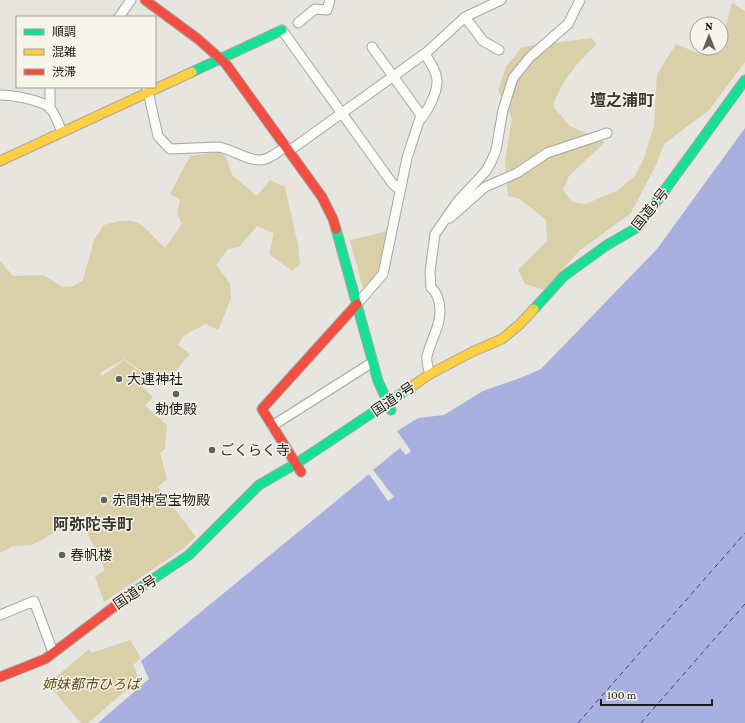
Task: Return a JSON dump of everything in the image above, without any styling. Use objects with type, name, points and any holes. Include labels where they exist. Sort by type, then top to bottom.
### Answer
[{"type":"main road","points":[[145,0],[221,58],[322,197],[330,213],[378,381],[389,406]]},
{"type":"main road","points":[[156,86],[282,30]]},
{"type":"main road","name":"国道9号","points":[[0,686],[53,664],[138,600],[194,563],[260,495],[389,406],[430,374],[460,357],[502,338],[520,324],[564,276],[607,245],[632,232],[638,227],[745,80]]},
{"type":"main road","points":[[0,161],[148,89]]},
{"type":"main road","name":"国道9号","points":[[389,406],[433,381],[510,344],[528,329],[571,283],[611,253],[644,233],[745,94]]},
{"type":"main road","points":[[299,468],[262,409],[357,304]]},
{"type":"main road","name":"国道9号","points":[[0,677],[45,659],[121,600],[189,555],[259,485],[299,468]]},
{"type":"street","points":[[120,16],[131,0]]},
{"type":"street","points":[[298,23],[315,9],[327,10],[330,0]]},
{"type":"street","points":[[148,89],[158,136],[170,149],[218,146],[259,161],[288,149],[425,54],[465,17],[501,0]]},
{"type":"street","points":[[430,374],[427,358],[439,324],[440,315],[438,299],[434,290],[431,288],[430,267],[434,254],[434,237],[458,201],[486,171],[492,160],[508,91],[513,78],[530,57],[568,24],[580,0]]},
{"type":"street","points":[[465,17],[483,41],[499,50]]},
{"type":"street","points":[[282,30],[392,183],[400,190]]},
{"type":"street","points":[[357,304],[383,274],[407,158],[421,115],[372,47]]},
{"type":"street","points":[[420,120],[428,109],[437,83],[435,71],[425,54]]},
{"type":"street","points":[[50,88],[50,109],[62,132]]},
{"type":"street","points":[[0,95],[23,98],[50,109]]},
{"type":"street","points":[[447,216],[450,218],[485,187],[517,173],[548,153],[606,133]]},
{"type":"street","points":[[272,426],[373,362]]},
{"type":"street","points":[[0,615],[34,601],[53,652]]},
{"type":"green space","points":[[732,3],[745,11],[745,62],[709,110],[664,144],[656,165],[631,213],[579,251],[544,290],[525,284],[518,270],[547,241],[546,220],[520,199],[508,196],[505,160],[512,118],[498,91],[506,67],[522,47],[592,38],[596,45],[582,58],[570,73],[560,89],[553,106],[570,126],[605,142],[569,176],[563,190],[572,202],[585,204],[617,191],[634,177],[644,158],[654,126],[657,74],[676,44],[689,49],[689,56],[729,56],[729,16]]},
{"type":"green space","points":[[219,152],[226,157],[232,175],[257,196],[270,180],[285,187],[298,245],[300,264],[292,271],[269,254],[274,233],[257,226],[239,247],[228,249],[216,265],[230,283],[231,299],[218,330],[206,324],[183,336],[178,345],[190,354],[163,386],[124,359],[100,373],[102,376],[124,360],[142,373],[142,386],[153,397],[145,406],[167,425],[165,449],[160,453],[167,479],[158,487],[196,537],[184,548],[104,602],[95,577],[105,570],[81,519],[98,508],[32,545],[13,546],[0,553],[0,261],[13,276],[43,275],[62,287],[74,286],[83,280],[94,240],[104,225],[116,222],[133,221],[145,228],[165,248],[182,224],[177,214],[180,199],[170,194],[190,156]]},
{"type":"green space","points":[[387,231],[379,273],[363,288],[350,240]]},
{"type":"green space","name":"姉妹都市ひろば","points":[[130,640],[141,658],[133,665],[139,679],[88,723],[81,723],[48,684],[89,649],[92,653]]},
{"type":"water","points":[[745,128],[745,723],[98,723],[149,679],[141,661],[369,474],[388,501],[394,497],[373,470],[400,448],[406,455],[411,451],[397,431],[418,418],[444,415],[483,391],[541,369],[657,249]]},
{"type":"ferry route","points":[[578,723],[745,533]]},
{"type":"ferry route","points":[[641,723],[745,604]]},
{"type":"traffic: fast","points":[[192,72],[282,30]]},
{"type":"traffic: fast","points":[[534,309],[564,276],[607,245],[638,227],[745,80]]},
{"type":"traffic: fast","points":[[336,229],[378,381],[391,410]]},
{"type":"traffic: fast","points":[[135,591],[189,555],[259,485],[297,463],[408,389]]},
{"type":"traffic: slow","points":[[0,161],[192,72]]},
{"type":"traffic: slow","points":[[408,389],[430,374],[474,351],[502,339],[520,324],[534,309]]},
{"type":"traffic: jam","points":[[145,0],[198,39],[226,64],[322,197],[333,219],[336,229]]},
{"type":"traffic: jam","points":[[301,472],[262,409],[357,304]]},
{"type":"traffic: jam","points":[[0,677],[45,659],[135,591]]},
{"type":"place","name":"大連神社","points":[[119,379]]},
{"type":"place","name":"勅使殿","points":[[176,394]]},
{"type":"place","name":"ごくらく寺","points":[[212,450]]},
{"type":"place","name":"赤間神宮宝物殿","points":[[104,500]]},
{"type":"place","name":"春帆楼","points":[[62,555]]},
{"type":"district","name":"壇之浦町","points":[[622,100]]},
{"type":"district","name":"阿弥陀寺町","points":[[93,524]]}]
